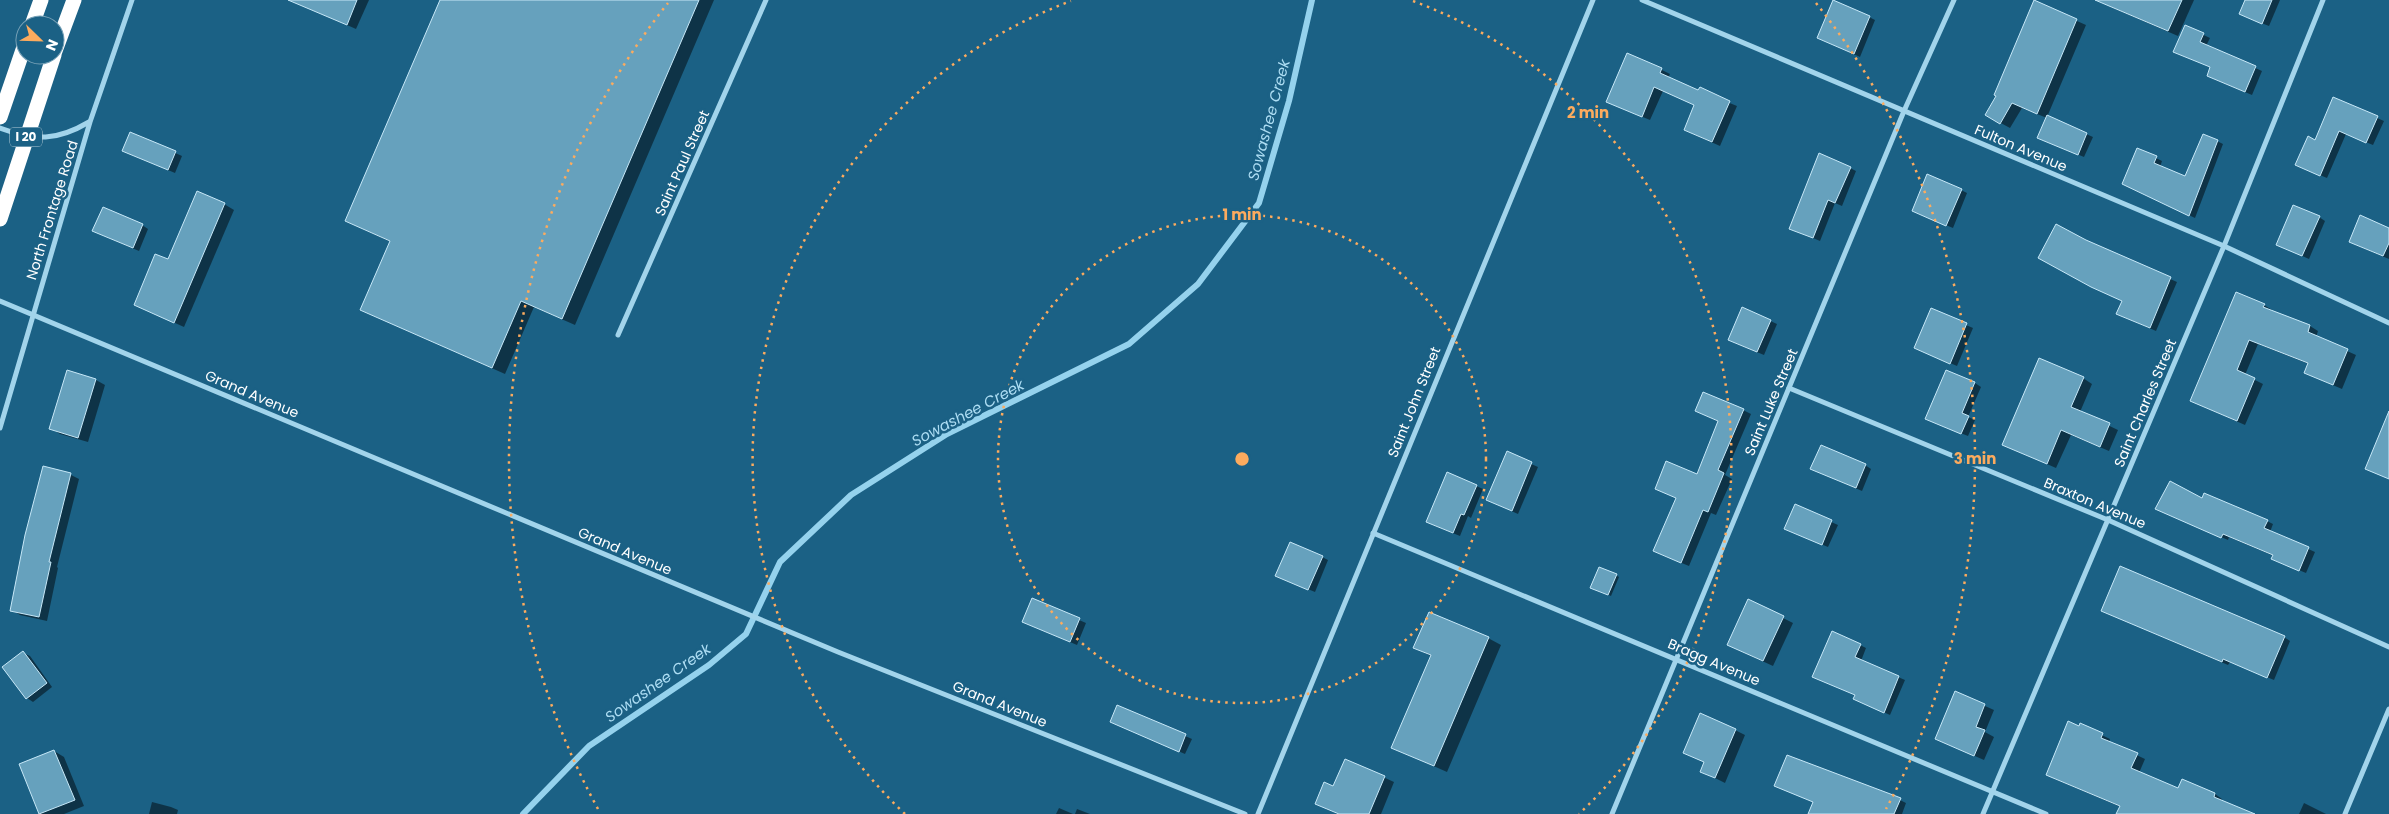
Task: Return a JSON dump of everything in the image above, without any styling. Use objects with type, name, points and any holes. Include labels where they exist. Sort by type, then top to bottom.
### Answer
[{"type":"highway","points":[[36,15],[41,0]]},
{"type":"highway","points":[[65,24],[74,0]]},
{"type":"highway","name":"I 20","points":[[0,117],[18,65]]},
{"type":"highway","name":"I 20","points":[[0,220],[51,65]]},
{"type":"street","name":"North Frontage Road","points":[[0,428],[90,122],[132,0]]},
{"type":"street","name":"Saint Paul Street","points":[[618,335],[766,0]]},
{"type":"street","name":"Saint John Street","points":[[1258,814],[1593,0]]},
{"type":"street","name":"Fulton Avenue","points":[[1642,0],[2224,246],[2389,323]]},
{"type":"street","name":"Saint Luke Street","points":[[1612,814],[1904,111],[1954,0]]},
{"type":"street","name":"Saint Charles Street","points":[[1983,814],[2224,246],[2324,0]]},
{"type":"street","points":[[0,128],[28,136],[48,138],[73,132],[90,122]]},
{"type":"street","name":"Grand Avenue","points":[[0,301],[663,580],[1244,814]]},
{"type":"street","name":"Braxton Avenue","points":[[1789,388],[2108,520],[2389,647]]},
{"type":"street","name":"Bragg Avenue","points":[[1373,532],[1993,790],[2046,814]]},
{"type":"street","points":[[2345,814],[2389,709]]},
{"type":"building","points":[[288,0],[357,0],[347,25]]},
{"type":"building","points":[[440,0],[699,0],[562,319],[521,301],[492,368],[360,310],[390,241],[345,221]]},
{"type":"building","points":[[1833,0],[1870,16],[1854,54],[1817,38]]},
{"type":"building","points":[[2034,0],[2077,19],[2037,114],[2012,103],[2000,124],[1985,115],[1996,96],[1994,95]]},
{"type":"building","points":[[2095,0],[2182,0],[2168,31]]},
{"type":"building","points":[[2245,0],[2272,0],[2262,24],[2239,14]]},
{"type":"building","points":[[2185,25],[2204,33],[2200,42],[2256,66],[2245,92],[2207,76],[2210,67],[2173,52]]},
{"type":"building","points":[[1627,53],[1662,68],[1660,73],[1698,90],[1700,87],[1730,101],[1712,142],[1684,130],[1694,105],[1654,87],[1642,117],[1606,102]]},
{"type":"building","points":[[2333,97],[2378,116],[2366,143],[2339,131],[2320,176],[2295,165],[2308,136],[2315,140]]},
{"type":"building","points":[[2047,115],[2087,133],[2078,155],[2037,138]]},
{"type":"building","points":[[130,132],[176,151],[168,170],[122,151]]},
{"type":"building","points":[[2203,134],[2218,140],[2189,216],[2122,184],[2137,148],[2157,156],[2154,163],[2185,176]]},
{"type":"building","points":[[1819,153],[1851,167],[1835,203],[1828,200],[1813,238],[1789,229]]},
{"type":"building","points":[[1927,174],[1962,189],[1946,226],[1912,211]]},
{"type":"building","points":[[197,191],[225,203],[174,323],[134,305],[155,254],[168,259]]},
{"type":"building","points":[[2293,205],[2320,216],[2302,256],[2276,245]]},
{"type":"building","points":[[103,207],[143,224],[133,248],[92,231]]},
{"type":"building","points":[[2360,215],[2389,228],[2389,243],[2383,256],[2349,242]]},
{"type":"building","points":[[2056,224],[2086,240],[2171,277],[2150,328],[2116,314],[2122,301],[2091,287],[2038,258]]},
{"type":"building","points":[[2236,292],[2265,304],[2263,307],[2310,325],[2308,332],[2348,349],[2333,385],[2304,373],[2308,363],[2249,340],[2237,370],[2255,378],[2237,421],[2190,401]]},
{"type":"building","points":[[1742,307],[1771,320],[1757,352],[1728,340]]},
{"type":"building","points":[[1931,308],[1967,323],[1950,364],[1914,348]]},
{"type":"building","points":[[2039,358],[2084,377],[2071,407],[2110,423],[2100,447],[2061,430],[2047,464],[2002,445]]},
{"type":"building","points":[[67,370],[96,379],[78,438],[49,429]]},
{"type":"building","points":[[1946,370],[1975,382],[1962,413],[1969,416],[1961,434],[1925,419]]},
{"type":"building","points":[[1703,392],[1744,409],[1718,470],[1724,473],[1708,512],[1703,510],[1681,563],[1653,551],[1676,498],[1655,489],[1666,461],[1697,474],[1718,421],[1695,411]]},
{"type":"building","points":[[2389,411],[2389,479],[2365,469]]},
{"type":"building","points":[[1821,445],[1866,464],[1856,488],[1810,469]]},
{"type":"building","points":[[1507,451],[1532,462],[1512,511],[1486,500]]},
{"type":"building","points":[[43,466],[71,473],[49,562],[51,562],[39,617],[10,611],[25,535]]},
{"type":"building","points":[[1447,472],[1477,485],[1464,515],[1461,514],[1453,533],[1426,522]]},
{"type":"building","points":[[2170,481],[2202,498],[2204,493],[2268,520],[2264,528],[2309,547],[2299,571],[2271,559],[2273,555],[2223,534],[2221,538],[2155,509]]},
{"type":"building","points":[[1795,504],[1832,520],[1822,545],[1784,529]]},
{"type":"building","points":[[1290,542],[1323,556],[1308,590],[1275,576]]},
{"type":"building","points":[[2120,566],[2285,636],[2267,678],[2223,659],[2222,662],[2101,611]]},
{"type":"building","points":[[1599,567],[1617,574],[1608,595],[1590,588]]},
{"type":"building","points":[[1032,598],[1080,618],[1070,642],[1022,622]]},
{"type":"building","points":[[1748,599],[1784,616],[1763,661],[1727,645]]},
{"type":"building","points":[[1429,612],[1489,637],[1434,766],[1391,748],[1431,655],[1413,648]]},
{"type":"building","points":[[1832,631],[1861,644],[1855,657],[1899,676],[1884,713],[1853,699],[1855,695],[1812,677]]},
{"type":"building","points":[[23,651],[47,683],[26,699],[2,667]]},
{"type":"building","points":[[1955,691],[1985,704],[1976,727],[1985,730],[1974,756],[1935,739]]},
{"type":"building","points":[[1117,705],[1186,734],[1179,752],[1110,722]]},
{"type":"building","points":[[1700,713],[1736,729],[1715,778],[1700,772],[1704,762],[1683,753]]},
{"type":"building","points":[[2068,721],[2079,726],[2080,723],[2103,733],[2101,738],[2138,753],[2131,768],[2178,788],[2182,779],[2215,793],[2214,797],[2255,814],[2116,814],[2120,806],[2046,775]]},
{"type":"building","points":[[54,750],[75,800],[39,814],[19,764]]},
{"type":"building","points":[[1787,755],[1901,798],[1894,814],[1808,814],[1813,802],[1774,786]]},
{"type":"building","points":[[1345,759],[1385,776],[1369,814],[1339,814],[1315,804],[1324,782],[1333,786]]},
{"type":"waterway","name":"Sowashee Creek","points":[[523,814],[589,746],[709,665],[746,634],[780,562],[851,495],[947,434],[1129,344],[1198,284],[1259,203],[1289,101],[1312,0]]}]
